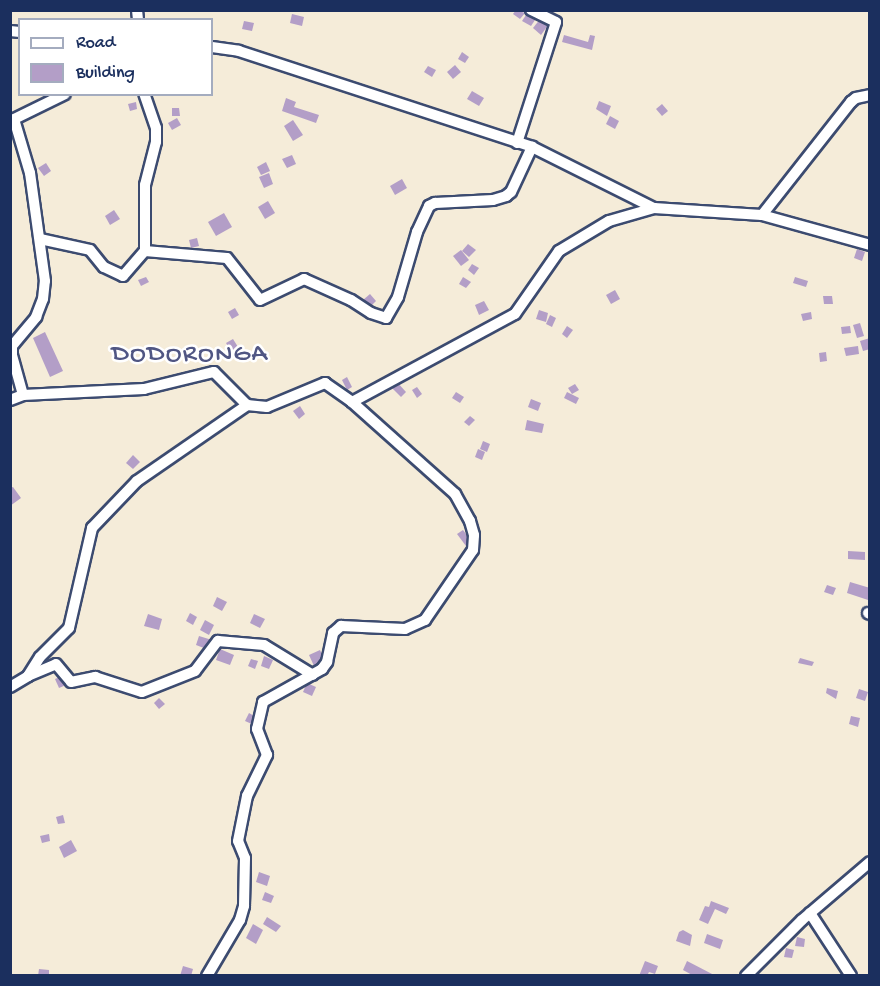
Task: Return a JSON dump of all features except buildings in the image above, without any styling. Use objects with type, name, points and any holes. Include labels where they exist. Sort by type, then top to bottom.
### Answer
[{"type":"street","points":[[517,143],[556,22],[531,10]]},
{"type":"street","points":[[213,47],[239,51],[532,147],[654,208]]},
{"type":"street","points":[[762,215],[851,102],[856,98],[870,95]]},
{"type":"street","points":[[23,395],[11,354],[12,346],[36,317],[43,299],[45,281],[30,172],[12,120],[61,96]]},
{"type":"street","points":[[40,239],[90,249],[105,267],[123,276],[145,251],[145,185],[156,142],[156,128],[145,96]]},
{"type":"street","points":[[145,251],[221,255],[232,262],[260,300],[304,279],[384,318],[388,316],[398,297],[417,232],[429,206],[435,203],[493,200],[506,196],[511,192],[532,147]]},
{"type":"street","points":[[351,402],[516,314],[559,251],[609,221],[654,208],[762,215],[870,245]]},
{"type":"street","points":[[10,400],[23,395],[144,389],[214,372],[247,405],[267,407],[325,383],[351,402],[455,494],[470,521],[474,534],[473,550],[424,620],[405,628],[341,626],[333,633],[327,662],[313,675],[267,699],[260,707],[257,729],[267,754],[247,796],[238,841],[245,858],[244,906],[240,920],[207,975]]},
{"type":"street","points":[[28,676],[40,657],[69,628],[92,528],[137,481],[247,405]]},
{"type":"street","points":[[10,687],[56,664],[70,682],[95,677],[142,692],[195,671],[218,641],[264,645],[313,675]]},
{"type":"street","points":[[746,975],[810,913],[870,862]]},
{"type":"street","points":[[810,913],[851,975]]},
{"type":"district","name":"DODORONGA","points":[[190,356]]}]
